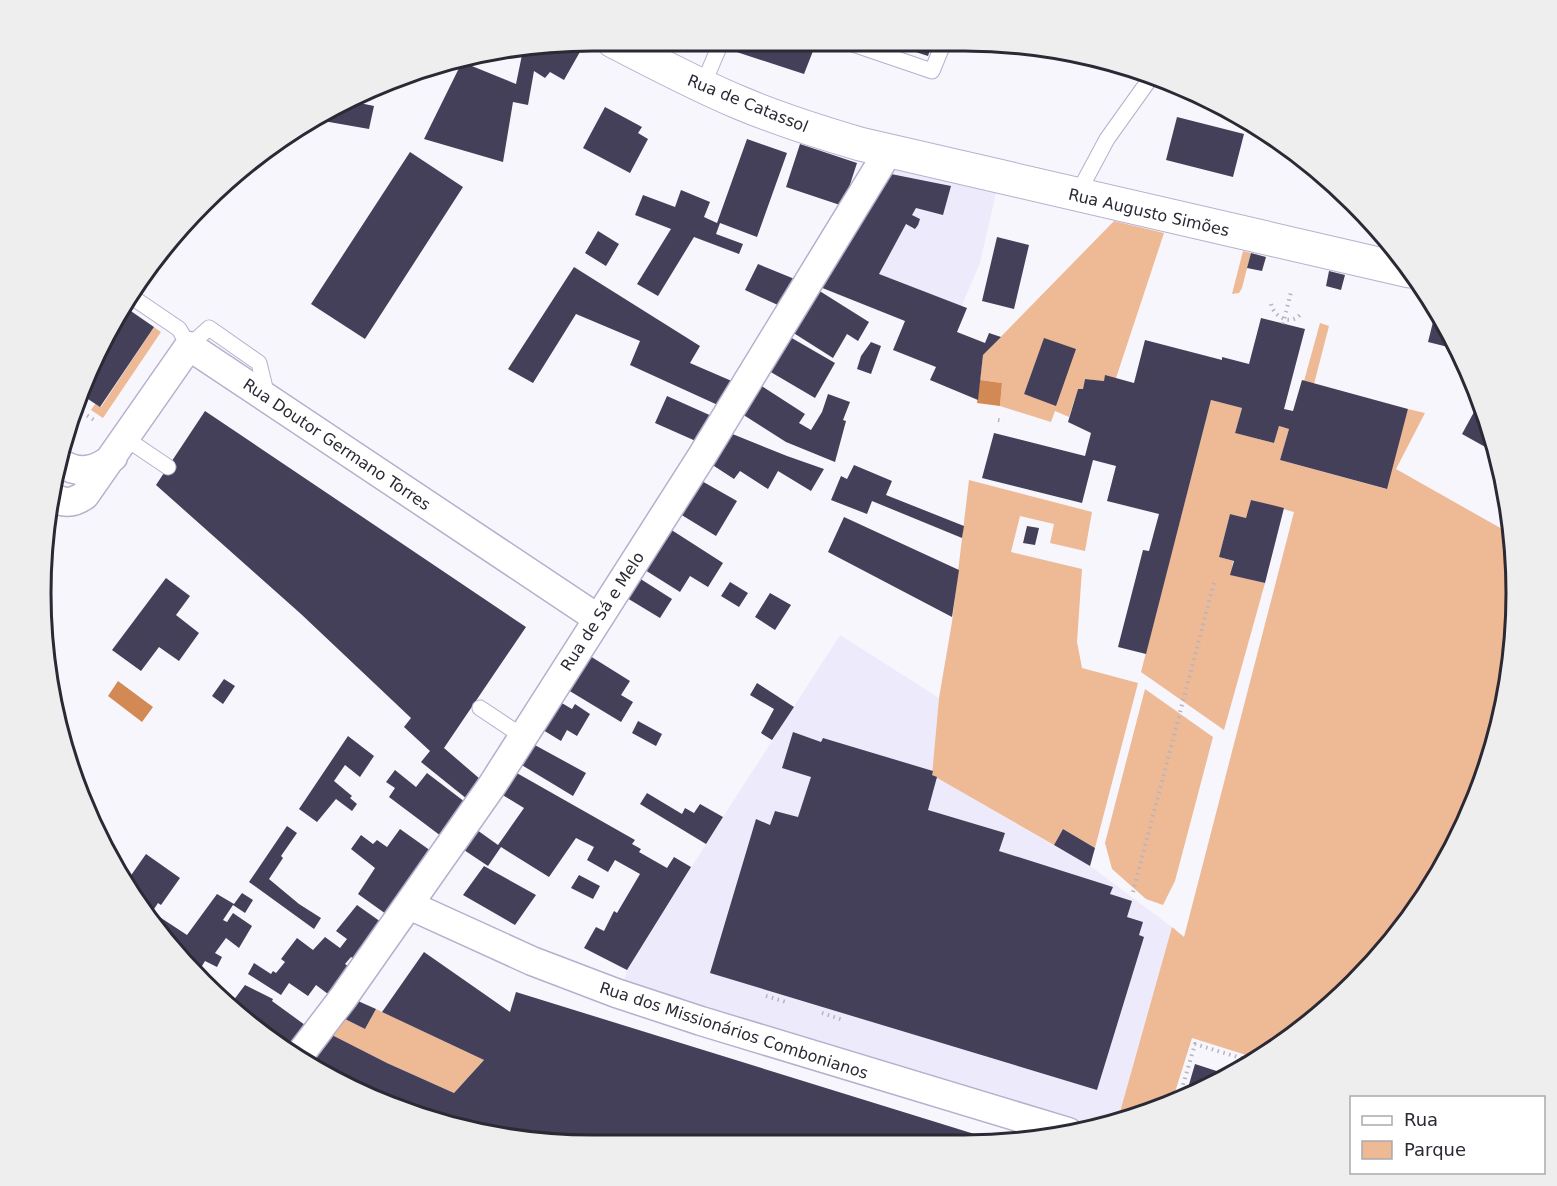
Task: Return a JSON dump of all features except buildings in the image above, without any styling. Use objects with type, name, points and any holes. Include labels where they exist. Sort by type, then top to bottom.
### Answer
[{"type":"main road","name":"Rua de Catassol","points":[[634,51],[702,87],[785,121],[888,152]]},
{"type":"main road","name":"Rua Augusto Simões","points":[[888,152],[1398,268]]},
{"type":"street","name":"Rua de Sá e Melo","points":[[303,1051],[491,787],[708,446],[888,152]]},
{"type":"street","name":"Rua Doutor Germano Torres","points":[[189,346],[597,618]]},
{"type":"street","points":[[59,501],[64,503],[79,500],[88,491],[189,346]]},
{"type":"street","points":[[66,467],[87,471],[104,464],[119,447]]},
{"type":"street","name":"Rua dos Missionários Combonianos","points":[[409,904],[532,961],[606,990],[713,1025],[1053,1127]]},
{"type":"lane","points":[[702,87],[717,51]]},
{"type":"lane","points":[[873,51],[932,71],[940,51]]},
{"type":"lane","points":[[1076,195],[1107,139],[1147,83]]},
{"type":"lane","points":[[137,300],[179,329],[189,346]]},
{"type":"lane","points":[[119,447],[168,467]]},
{"type":"lane","points":[[480,708],[522,736]]},
{"type":"path","points":[[1284,318],[1283,324],[1291,292]]},
{"type":"path","points":[[1271,304],[1275,314],[1284,318],[1294,320],[1302,312]]},
{"type":"path","points":[[82,412],[94,420]]},
{"type":"path","points":[[998,420],[1004,421]]},
{"type":"path","points":[[1133,891],[1215,579]]},
{"type":"path","points":[[766,996],[786,1002]]},
{"type":"path","points":[[822,1013],[843,1020]]},
{"type":"path","points":[[1182,1089],[1195,1044],[1241,1058]]},
{"type":"shaded area","points":[[888,155],[999,180],[980,263],[948,338],[811,284]]},
{"type":"shaded area","points":[[980,380],[1002,383],[1000,406],[977,403]]},
{"type":"shaded area","points":[[840,635],[939,698],[932,775],[1090,866],[1172,927],[1120,1112],[1058,1127],[621,993],[627,970]]},
{"type":"shaded area","points":[[118,681],[153,707],[142,722],[108,696]]},
{"type":"green space","points":[[1114,221],[1164,233],[1116,378],[1104,381],[1085,379],[1083,389],[1078,389],[1069,417],[1055,411],[1051,422],[1000,406],[1002,383],[980,380],[983,355]],"holes":[[[1044,339],[1056,405],[1024,394]]]},
{"type":"green space","points":[[1243,251],[1251,253],[1242,288],[1239,293],[1232,294]]},
{"type":"green space","points":[[1320,323],[1329,326],[1314,384],[1304,381]]},
{"type":"green space","points":[[154,327],[161,332],[103,418],[91,410],[95,404],[101,407]]},
{"type":"green space","points":[[1211,400],[1242,408],[1235,433],[1274,443],[1279,426],[1289,429],[1280,460],[1386,489],[1408,409],[1425,413],[1396,469],[1502,529],[1505,558],[1505,628],[1496,699],[1488,733],[1465,800],[1450,833],[1415,894],[1394,923],[1347,976],[1294,1023],[1247,1055],[1192,1038],[1175,1092],[1120,1112],[1172,927],[1184,937],[1294,512],[1251,500],[1246,518],[1230,514],[1219,557],[1233,561],[1231,575],[1265,583],[1224,730],[1141,672]]},
{"type":"green space","points":[[969,480],[1092,512],[1085,551],[1050,543],[1054,524],[1020,516],[1011,552],[1082,569],[1077,642],[1082,668],[1138,683],[1095,848],[1063,829],[1054,845],[932,775],[939,698],[952,622]]},
{"type":"green space","points":[[1145,689],[1213,737],[1175,881],[1163,905],[1146,899],[1112,869],[1105,843]]},
{"type":"green space","points":[[376,1009],[484,1060],[454,1093],[332,1035],[345,1019],[365,1029]]}]
